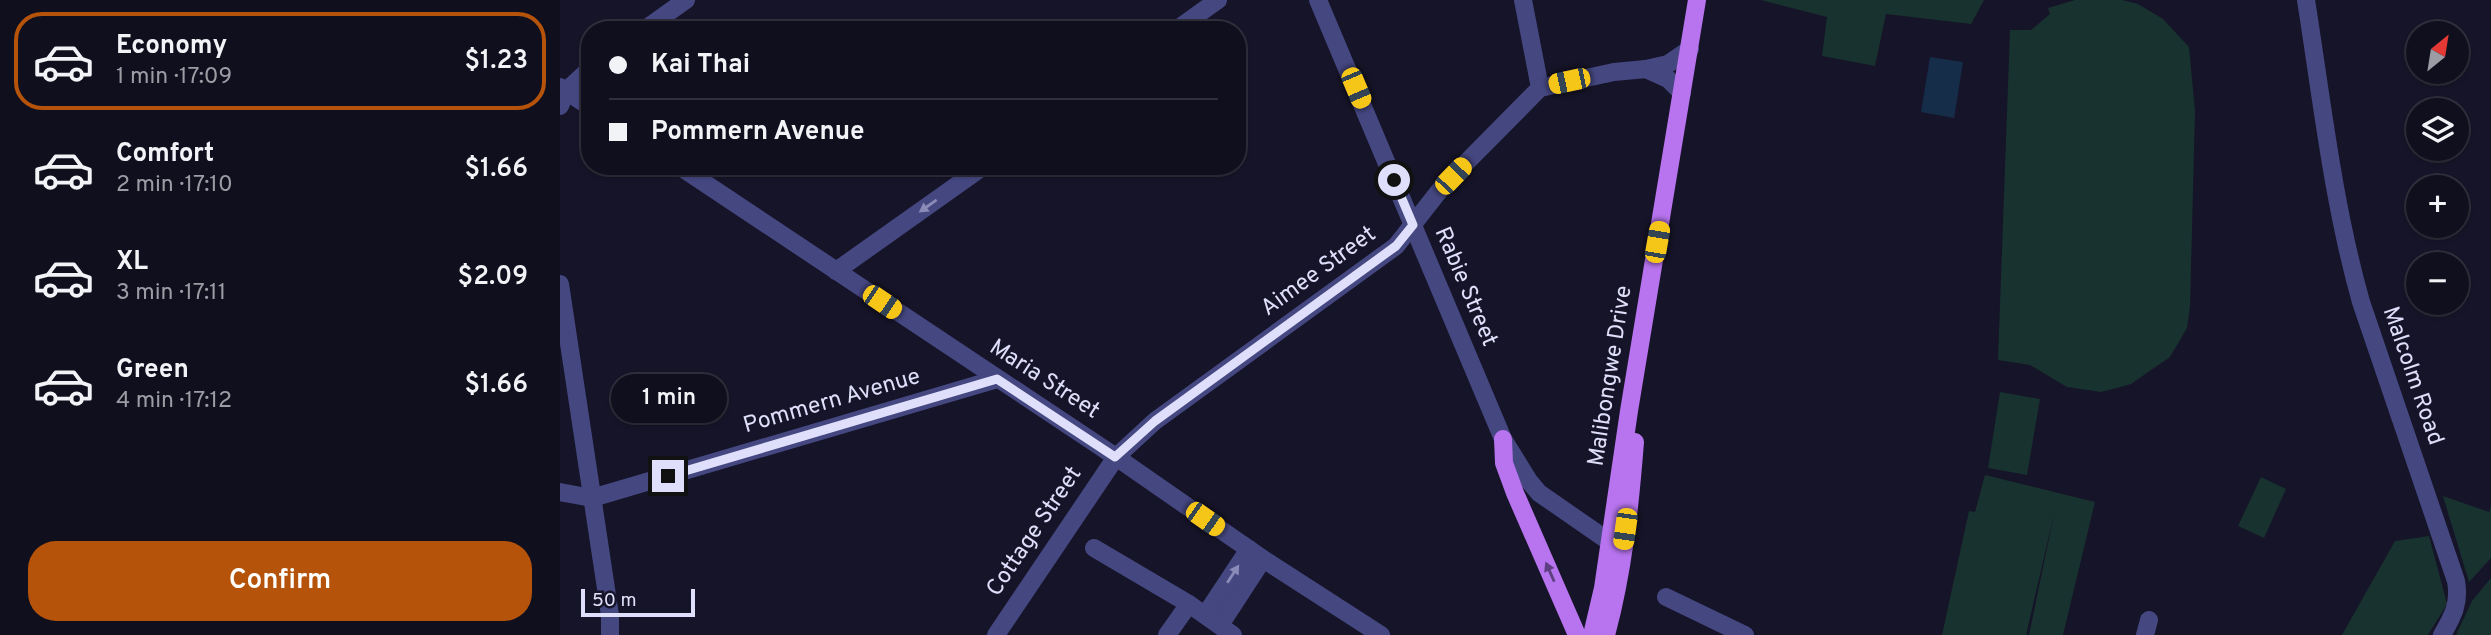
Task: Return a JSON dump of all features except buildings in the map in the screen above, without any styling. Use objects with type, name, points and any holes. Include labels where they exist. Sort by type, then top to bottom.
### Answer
[{"type":"main road","name":"Malibongwe Drive","points":[[1605,635],[1617,586],[1616,546],[1629,411],[1698,0]]},
{"type":"main road","name":"Malibongwe Drive","points":[[1592,635],[1616,546],[1705,0]]},
{"type":"main road","points":[[1503,439],[1504,463],[1515,493],[1577,635]]},
{"type":"street","points":[[657,21],[686,0]]},
{"type":"street","points":[[1190,21],[1219,0]]},
{"type":"street","name":"Rabie Street","points":[[1318,0],[1503,439],[1539,494],[1616,546]]},
{"type":"street","points":[[1523,0],[1539,88],[1668,64],[1690,49]]},
{"type":"street","name":"Malcolm Road","points":[[2306,0],[2349,262],[2456,581],[2456,611],[2442,635]]},
{"type":"street","points":[[1646,69],[1668,79],[1682,93]]},
{"type":"street","points":[[581,77],[562,95],[581,103]]},
{"type":"street","name":"Aimee Street","points":[[1115,457],[1155,421],[1387,254],[1448,180],[1539,88]]},
{"type":"street","name":"Maria Street","points":[[692,175],[1381,635]]},
{"type":"street","points":[[836,271],[971,175]]},
{"type":"street","points":[[560,284],[610,615],[610,635]]},
{"type":"street","name":"Pommern Avenue","points":[[560,492],[592,498],[997,379]]},
{"type":"street","name":"Cottage Street","points":[[996,635],[1115,457]]},
{"type":"street","points":[[1094,548],[1220,625],[1256,554]]},
{"type":"street","points":[[1666,597],[1745,635]]},
{"type":"street","points":[[1167,635],[1189,604]]},
{"type":"green space","points":[[1761,0],[1984,0],[1971,24],[1886,14],[1875,66],[1822,56],[1827,17]]},
{"type":"green space","points":[[2075,0],[2122,0],[2138,4],[2163,19],[2189,47],[2195,111],[2190,307],[2187,328],[2170,357],[2131,384],[2101,392],[2067,387],[2030,365],[1998,360],[2010,30],[2031,30],[2050,14],[2048,8]]},
{"type":"green space","points":[[2000,392],[2040,399],[2027,475],[1988,468]]},
{"type":"green space","points":[[1985,475],[2095,502],[2063,635],[2029,635],[2054,514],[2026,635],[1942,635],[1969,511],[1975,512]]},
{"type":"green space","points":[[2261,477],[2286,489],[2264,538],[2238,526]]},
{"type":"green space","points":[[2443,496],[2489,512],[2491,506],[2491,558],[2469,582]]},
{"type":"green space","points":[[2429,536],[2447,604],[2428,635],[2342,635],[2395,541]]},
{"type":"green space","points":[[2491,578],[2491,635],[2456,635],[2472,601]]},
{"type":"water","points":[[1930,57],[1963,62],[1954,118],[1921,112]]},
{"type":"route","points":[[668,476],[997,379],[1115,457],[1155,421],[1396,246],[1413,225],[1394,180]]}]
